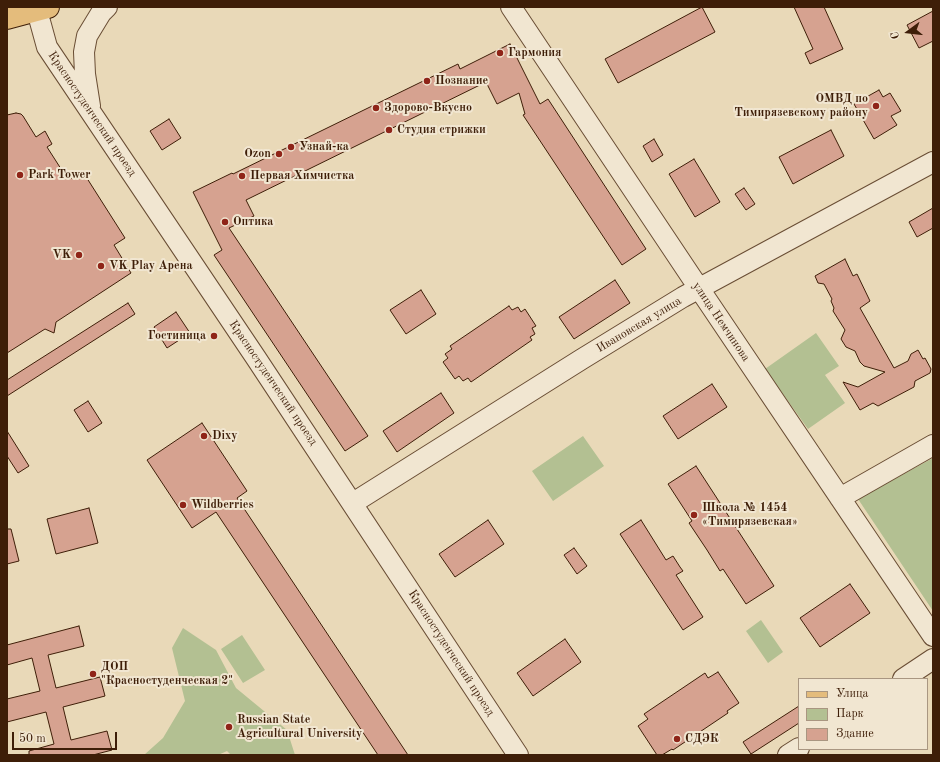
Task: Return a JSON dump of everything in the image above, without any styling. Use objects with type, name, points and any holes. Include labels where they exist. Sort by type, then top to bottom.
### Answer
[{"type":"main road","points":[[7,18],[41,8]]},
{"type":"street","points":[[91,112],[85,74],[84,52],[87,36],[101,13],[107,7]]},
{"type":"street","name":"улица Немчинова","points":[[511,7],[933,636]]},
{"type":"street","name":"Красностуденческий проезд","points":[[41,8],[47,47],[353,503],[518,755]]},
{"type":"street","name":"Ивановская улица","points":[[353,503],[582,359],[699,289],[933,162]]},
{"type":"street","points":[[840,498],[933,445]]},
{"type":"street","points":[[904,678],[933,659]]},
{"type":"street","points":[[788,755],[798,749]]},
{"type":"green space","points":[[816,333],[839,366],[825,375],[845,403],[808,429],[765,369]]},
{"type":"green space","points":[[583,436],[604,466],[553,501],[532,471]]},
{"type":"green space","points":[[933,458],[933,611],[858,499]]},
{"type":"green space","points":[[761,620],[783,652],[768,663],[746,631]]},
{"type":"green space","points":[[183,628],[216,650],[236,688],[287,730],[295,755],[231,755],[227,751],[218,755],[144,755],[163,738],[185,701],[172,648]]},
{"type":"green space","points":[[242,635],[265,670],[243,683],[221,649]]},
{"type":"building","points":[[702,7],[715,32],[618,83],[605,59]]},
{"type":"building","points":[[794,7],[824,7],[843,49],[810,64],[805,53],[813,49]]},
{"type":"building","points":[[933,11],[933,41],[919,48],[907,25]]},
{"type":"building","points":[[510,44],[540,104],[548,99],[646,249],[622,265],[523,115],[525,114],[519,93],[497,104],[486,82],[246,200],[254,216],[229,228],[368,436],[345,451],[214,255],[222,250],[193,192],[458,64],[460,69]]},
{"type":"building","points":[[879,90],[883,97],[890,93],[901,111],[891,116],[897,125],[874,139],[854,104]]},
{"type":"building","points":[[16,113],[23,116],[36,137],[45,131],[52,144],[47,147],[63,172],[66,170],[72,179],[83,172],[125,238],[114,245],[131,273],[56,322],[54,333],[45,329],[7,353],[7,115]]},
{"type":"building","points":[[169,119],[181,138],[162,150],[150,131]]},
{"type":"building","points":[[831,130],[844,156],[793,184],[779,157]]},
{"type":"building","points":[[654,139],[663,155],[652,162],[643,146]]},
{"type":"building","points":[[694,159],[720,202],[695,217],[669,174]]},
{"type":"building","points":[[744,188],[755,204],[746,210],[735,194]]},
{"type":"building","points":[[933,208],[933,228],[917,237],[909,222]]},
{"type":"building","points":[[845,259],[853,276],[857,274],[870,301],[860,308],[894,368],[908,361],[911,354],[918,350],[923,359],[925,358],[931,369],[930,373],[915,381],[914,387],[878,406],[873,403],[860,410],[843,382],[858,387],[885,372],[864,366],[860,362],[855,351],[846,347],[841,339],[845,330],[833,311],[834,308],[831,301],[832,299],[824,284],[818,283],[815,276]]},
{"type":"building","points":[[615,280],[630,303],[574,339],[559,317]]},
{"type":"building","points":[[421,290],[436,314],[406,334],[390,310]]},
{"type":"building","points":[[128,303],[135,314],[7,396],[7,380]]},
{"type":"building","points":[[509,306],[512,310],[518,307],[521,312],[525,309],[536,326],[532,328],[535,334],[530,337],[532,340],[471,382],[468,378],[463,381],[459,376],[455,379],[443,362],[448,358],[445,354],[452,349],[450,346]]},
{"type":"building","points":[[176,312],[190,333],[167,348],[154,327]]},
{"type":"building","points":[[712,384],[727,407],[678,439],[663,416]]},
{"type":"building","points":[[441,393],[454,413],[397,452],[383,431]]},
{"type":"building","points":[[88,401],[102,423],[88,432],[74,410]]},
{"type":"building","points":[[202,423],[247,491],[237,498],[408,755],[378,755],[216,512],[192,528],[147,460]]},
{"type":"building","points":[[7,431],[29,466],[18,473],[7,456]]},
{"type":"building","points":[[696,466],[774,586],[746,604],[723,569],[720,571],[689,523],[692,521],[668,484]]},
{"type":"building","points":[[89,508],[98,543],[56,554],[47,519]]},
{"type":"building","points":[[488,520],[504,544],[455,577],[439,554]]},
{"type":"building","points":[[641,520],[666,560],[673,556],[683,571],[676,575],[703,617],[683,630],[620,534]]},
{"type":"building","points":[[7,529],[11,529],[19,561],[7,564]]},
{"type":"building","points":[[574,548],[587,566],[577,574],[564,555]]},
{"type":"building","points":[[850,584],[870,613],[820,647],[800,618]]},
{"type":"building","points":[[79,626],[84,646],[48,655],[56,688],[100,677],[105,696],[63,707],[71,740],[107,731],[112,750],[93,755],[29,755],[29,751],[54,744],[46,712],[7,722],[7,699],[40,691],[32,658],[7,665],[7,645]]},
{"type":"building","points":[[565,639],[581,662],[533,696],[517,673]]},
{"type":"building","points":[[718,672],[739,703],[727,711],[728,713],[673,750],[672,749],[662,755],[657,755],[638,726],[648,719],[644,714],[705,673],[708,678]]},
{"type":"building","points":[[798,707],[798,724],[751,754],[743,742]]},
{"type":"place","name":"Гармония","points":[[500,53]]},
{"type":"place","name":"Познание","points":[[427,81]]},
{"type":"place","name":"ОМВД по Тимирязевскому району","points":[[876,106]]},
{"type":"place","name":"Здорово-Вкусно","points":[[376,108]]},
{"type":"place","name":"Студия стрижки","points":[[389,130]]},
{"type":"place","name":"Узнай-ка","points":[[291,147]]},
{"type":"place","name":"Ozon","points":[[279,154]]},
{"type":"place","name":"Park Tower","points":[[20,175]]},
{"type":"place","name":"Первая Химчистка","points":[[242,176]]},
{"type":"place","name":"Оптика","points":[[225,222]]},
{"type":"place","name":"VK","points":[[79,255]]},
{"type":"place","name":"VK Play Арена","points":[[101,266]]},
{"type":"place","name":"Гостиница","points":[[214,336]]},
{"type":"place","name":"Dixy","points":[[204,436]]},
{"type":"place","name":"Wildberries","points":[[183,505]]},
{"type":"place","name":"Школа № 1454 «Тимирязевская»","points":[[694,515]]},
{"type":"place","name":"ДОП \"Красностуденческая 2\"","points":[[93,674]]},
{"type":"place","name":"Russian State Agricultural University","points":[[229,727]]},
{"type":"place","name":"СДЭК","points":[[677,739]]}]
